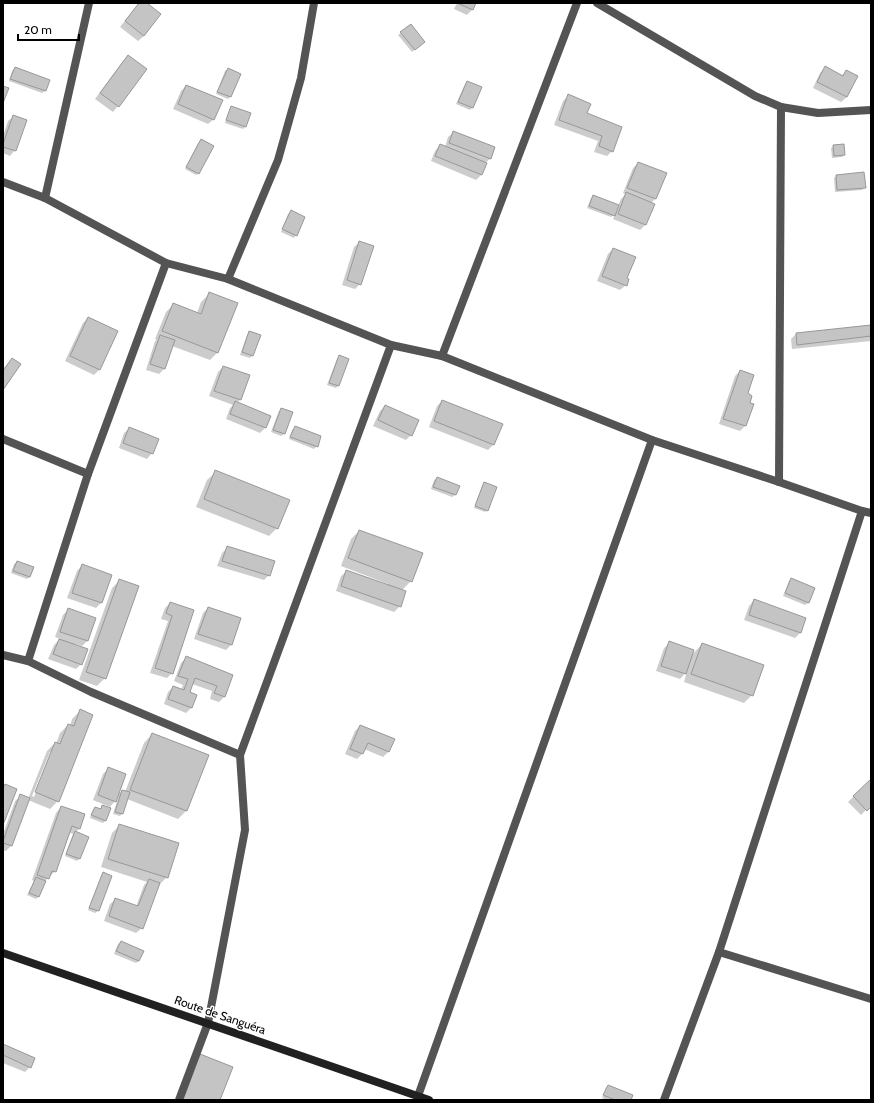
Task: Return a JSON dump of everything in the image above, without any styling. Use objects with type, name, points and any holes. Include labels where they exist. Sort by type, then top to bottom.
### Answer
[{"type":"street","points":[[45,198],[90,3]]},
{"type":"street","points":[[228,279],[278,160],[301,78],[314,3]]},
{"type":"street","points":[[442,356],[577,3]]},
{"type":"street","points":[[597,3],[755,96],[781,107],[818,113],[871,110]]},
{"type":"street","points":[[779,482],[781,107]]},
{"type":"street","points":[[3,182],[45,198],[166,263],[228,279],[390,345],[442,356],[652,440],[871,513]]},
{"type":"street","points":[[28,661],[88,474],[166,263]]},
{"type":"street","points":[[179,1100],[208,1024],[245,830],[240,755],[390,345]]},
{"type":"street","points":[[3,439],[88,474]]},
{"type":"street","points":[[418,1096],[652,440]]},
{"type":"street","points":[[664,1100],[719,952],[862,511]]},
{"type":"street","points":[[3,655],[28,661],[91,692],[240,755]]},
{"type":"street","points":[[719,952],[871,999]]},
{"type":"street","name":"Route de Sanguéra","points":[[3,953],[429,1100]]},
{"type":"building","points":[[139,3],[147,3],[161,14],[144,36],[125,21]]},
{"type":"building","points":[[459,3],[476,3],[473,10]]},
{"type":"building","points":[[411,24],[425,42],[415,50],[400,32]]},
{"type":"building","points":[[128,55],[147,69],[119,107],[100,93]]},
{"type":"building","points":[[825,66],[843,76],[846,70],[858,76],[847,97],[817,82]]},
{"type":"building","points":[[15,67],[50,80],[46,91],[10,79]]},
{"type":"building","points":[[228,68],[241,74],[231,97],[217,92]]},
{"type":"building","points":[[467,81],[482,87],[473,108],[458,102]]},
{"type":"building","points":[[186,85],[223,100],[214,120],[178,104]]},
{"type":"building","points":[[3,86],[9,88],[3,103]]},
{"type":"building","points":[[568,94],[591,104],[587,113],[622,127],[613,152],[599,146],[602,136],[559,120]]},
{"type":"building","points":[[231,106],[251,113],[246,127],[226,120]]},
{"type":"building","points":[[13,115],[27,120],[16,151],[3,147]]},
{"type":"building","points":[[453,131],[495,147],[491,159],[449,143]]},
{"type":"building","points":[[201,139],[214,146],[199,174],[186,167]]},
{"type":"building","points":[[440,144],[487,163],[482,175],[435,156]]},
{"type":"building","points":[[844,144],[845,155],[834,156],[833,145]]},
{"type":"building","points":[[638,162],[667,173],[656,199],[627,188]]},
{"type":"building","points":[[864,172],[866,188],[837,190],[836,175]]},
{"type":"building","points":[[626,192],[655,204],[646,225],[618,214]]},
{"type":"building","points":[[593,195],[619,205],[615,216],[589,206]]},
{"type":"building","points":[[291,210],[305,217],[297,236],[282,229]]},
{"type":"building","points":[[359,241],[374,246],[361,285],[347,280]]},
{"type":"building","points":[[613,248],[636,257],[627,278],[629,279],[627,286],[602,276]]},
{"type":"building","points":[[209,292],[238,303],[218,353],[162,331],[173,303],[201,314]]},
{"type":"building","points":[[88,317],[118,331],[100,370],[70,356]]},
{"type":"building","points":[[871,325],[871,336],[797,345],[796,333]]},
{"type":"building","points":[[249,331],[261,335],[253,356],[242,352]]},
{"type":"building","points":[[160,335],[175,340],[165,369],[150,364]]},
{"type":"building","points":[[339,355],[349,359],[339,386],[329,383]]},
{"type":"building","points":[[12,358],[21,364],[3,390],[3,371]]},
{"type":"building","points":[[223,366],[250,375],[241,400],[214,391]]},
{"type":"building","points":[[740,370],[754,375],[748,393],[752,396],[750,403],[754,404],[746,426],[723,419]]},
{"type":"building","points":[[442,400],[503,424],[494,445],[434,421]]},
{"type":"building","points":[[235,401],[271,416],[266,428],[230,414]]},
{"type":"building","points":[[385,405],[419,420],[412,436],[378,420]]},
{"type":"building","points":[[281,408],[293,412],[285,434],[273,430]]},
{"type":"building","points":[[295,426],[321,436],[318,447],[290,437]]},
{"type":"building","points":[[129,427],[159,439],[153,454],[123,443]]},
{"type":"building","points":[[215,470],[290,500],[278,529],[204,499]]},
{"type":"building","points":[[437,477],[460,486],[456,495],[433,487]]},
{"type":"building","points":[[484,482],[497,487],[488,511],[475,506]]},
{"type":"building","points":[[359,530],[423,553],[412,582],[348,558]]},
{"type":"building","points":[[227,546],[275,561],[270,576],[222,561]]},
{"type":"building","points":[[17,561],[34,567],[30,577],[13,571]]},
{"type":"building","points":[[82,564],[112,575],[102,603],[72,593]]},
{"type":"building","points":[[346,570],[406,591],[401,607],[341,586]]},
{"type":"building","points":[[791,578],[815,588],[809,603],[785,593]]},
{"type":"building","points":[[119,579],[139,586],[106,679],[86,672]]},
{"type":"building","points":[[754,599],[806,618],[801,633],[749,615]]},
{"type":"building","points":[[170,602],[194,610],[173,674],[155,668],[172,616],[166,613]]},
{"type":"building","points":[[208,607],[241,618],[232,645],[198,634]]},
{"type":"building","points":[[68,608],[96,618],[88,641],[60,632]]},
{"type":"building","points":[[59,639],[88,649],[82,665],[53,654]]},
{"type":"building","points":[[669,641],[694,650],[686,674],[661,666]]},
{"type":"building","points":[[702,643],[764,665],[753,696],[691,674]]},
{"type":"building","points":[[186,656],[233,675],[225,697],[214,693],[217,686],[195,678],[190,692],[197,695],[192,708],[168,699],[173,686],[184,690],[188,679],[178,676]]},
{"type":"building","points":[[80,709],[93,715],[59,802],[35,792],[55,742],[60,744],[68,724],[74,726]]},
{"type":"building","points":[[360,725],[395,739],[389,752],[368,743],[363,754],[350,749]]},
{"type":"building","points":[[152,733],[209,755],[187,811],[130,790]]},
{"type":"building","points":[[108,767],[126,774],[116,802],[98,795]]},
{"type":"building","points":[[871,779],[871,807],[867,811],[853,796]]},
{"type":"building","points":[[5,784],[17,789],[3,825],[3,788]]},
{"type":"building","points":[[122,790],[130,792],[123,814],[115,812]]},
{"type":"building","points":[[20,794],[30,798],[12,846],[3,843],[3,841]]},
{"type":"building","points":[[102,805],[111,808],[106,821],[91,815],[95,807],[101,809]]},
{"type":"building","points":[[61,806],[85,814],[80,829],[72,826],[56,872],[52,871],[49,879],[37,875]]},
{"type":"building","points":[[119,824],[179,843],[168,878],[108,859]]},
{"type":"building","points":[[75,831],[89,837],[80,859],[66,854]]},
{"type":"building","points":[[103,872],[112,876],[99,911],[89,908]]},
{"type":"building","points":[[36,877],[46,881],[39,897],[29,893]]},
{"type":"building","points":[[149,879],[160,883],[143,929],[109,916],[115,898],[138,906]]},
{"type":"building","points":[[121,941],[144,951],[139,961],[116,951]]},
{"type":"building","points":[[3,1044],[35,1058],[31,1068],[3,1055]]},
{"type":"building","points":[[200,1054],[233,1067],[220,1100],[181,1100]]},
{"type":"building","points":[[608,1085],[633,1095],[631,1100],[615,1100],[603,1095]]}]
